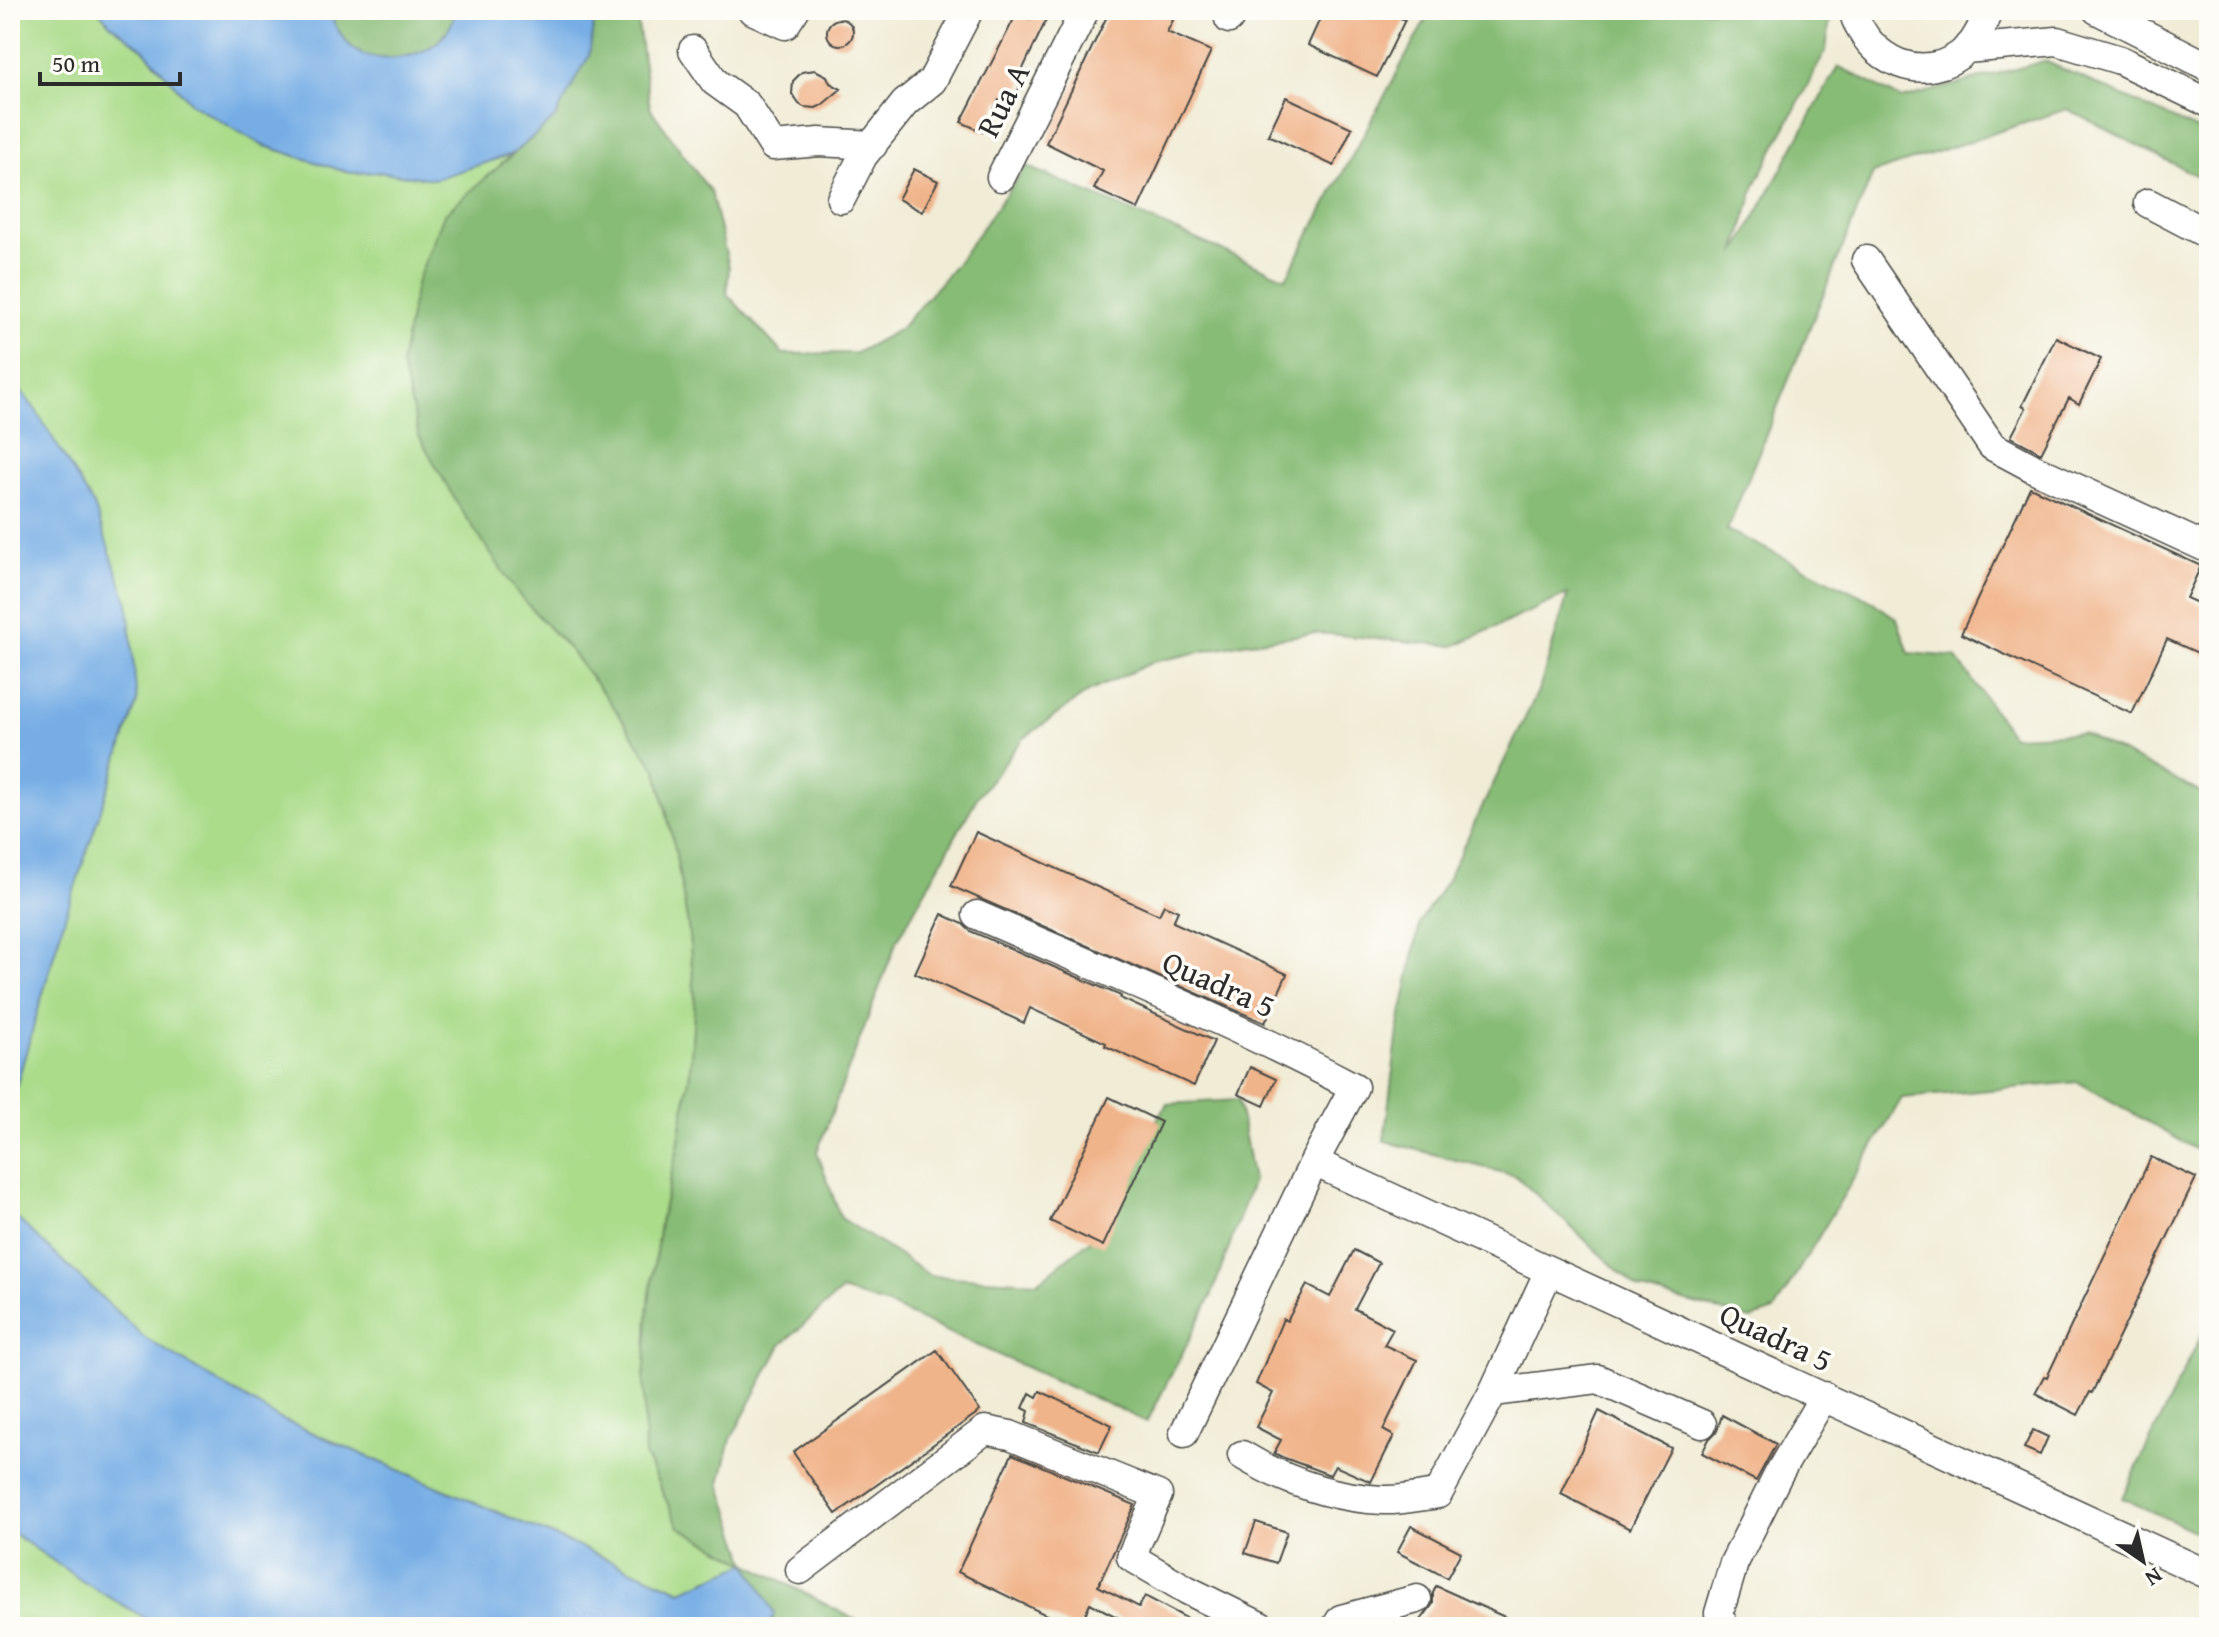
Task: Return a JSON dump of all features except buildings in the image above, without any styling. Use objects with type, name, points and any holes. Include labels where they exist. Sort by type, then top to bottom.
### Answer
[{"type":"street","points":[[752,10],[785,25],[795,10]]},
{"type":"street","points":[[841,199],[863,156],[905,103],[932,81],[969,10]]},
{"type":"street","name":"Rua A","points":[[1001,177],[1085,10]]},
{"type":"street","points":[[1853,10],[1861,34],[1877,53],[1899,64],[1922,67],[1946,62],[1966,49],[1981,31],[1988,10]]},
{"type":"street","points":[[2097,10],[2209,67]]},
{"type":"street","points":[[1966,49],[2057,41],[2120,60],[2209,103]]},
{"type":"street","points":[[693,50],[715,82],[747,105],[773,146],[819,142],[873,145]]},
{"type":"street","points":[[2148,203],[2209,235]]},
{"type":"street","points":[[1866,260],[1992,446],[2209,549]]},
{"type":"street","name":"Quadra 5","points":[[977,915],[1199,1011],[1297,1056],[1354,1087],[1314,1162],[1184,1433]]},
{"type":"street","name":"Quadra 5","points":[[1314,1162],[2209,1575]]},
{"type":"street","points":[[1242,1455],[1270,1471],[1333,1494],[1385,1500],[1438,1494],[1493,1392],[1549,1271]]},
{"type":"street","points":[[1493,1392],[1598,1379],[1702,1424]]},
{"type":"street","points":[[1724,1627],[1719,1613],[1734,1563],[1779,1473],[1824,1396]]},
{"type":"street","points":[[800,1570],[985,1430],[1010,1435],[1158,1495],[1131,1557],[1187,1590],[1262,1627]]},
{"type":"street","points":[[1336,1627],[1341,1619],[1417,1599]]},
{"type":"green space","points":[[10,10],[98,10],[110,24],[143,49],[192,104],[262,145],[350,173],[377,172],[435,179],[512,154],[500,165],[517,593],[570,650],[657,771],[688,925],[695,998],[690,1072],[678,1147],[660,1223],[649,1303],[644,1382],[645,1455],[679,1527],[747,1563],[682,1591],[278,1418],[145,1338],[10,1212],[10,1108],[63,923],[37,412],[10,376]]},
{"type":"green space","points":[[328,10],[455,10],[452,24],[435,44],[409,56],[381,58],[360,54],[348,44]]},
{"type":"green space","points":[[596,10],[636,10],[650,108],[711,193],[729,267],[727,294],[783,354],[856,353],[900,329],[954,267],[1026,166],[1286,278],[1431,10],[1831,10],[1826,50],[1755,185],[1735,254],[1838,66],[1901,99],[2045,61],[2209,135],[2209,182],[2067,109],[1873,173],[1727,530],[1870,600],[1897,619],[1909,653],[1956,657],[2012,736],[2082,733],[2208,796],[2209,1157],[2078,1082],[1902,1098],[1774,1311],[1751,1319],[1638,1289],[1516,1176],[1384,1141],[1398,1031],[1420,922],[1447,880],[1540,687],[1568,594],[1454,646],[1318,633],[1243,643],[1153,662],[1088,692],[1023,739],[978,796],[897,941],[817,1152],[841,1218],[931,1276],[1038,1282],[1095,1236],[1118,1180],[1167,1104],[1238,1100],[1253,1180],[1211,1297],[1147,1422],[888,1305],[841,1291],[781,1345],[731,1439],[720,1483],[747,1563],[679,1527],[645,1455],[644,1382],[649,1303],[660,1223],[678,1147],[690,1072],[695,998],[688,925],[657,771],[570,650],[517,593],[458,505],[419,436],[401,364],[416,284],[444,214],[554,119],[588,56]]},
{"type":"green space","points":[[2209,1319],[2209,1538],[2122,1498]]},
{"type":"green space","points":[[10,1531],[85,1583],[154,1623],[190,1627],[10,1627]]},
{"type":"green space","points":[[747,1563],[869,1627],[770,1627],[774,1613]]},
{"type":"water","points":[[98,10],[328,10],[338,31],[360,54],[395,58],[409,56],[435,44],[452,24],[455,10],[596,10],[589,56],[554,119],[512,154],[435,179],[377,172],[350,173],[262,145],[192,104],[143,49],[110,24]]},
{"type":"water","points":[[10,376],[37,412],[94,506],[128,603],[137,702],[63,923],[10,1108]]},
{"type":"water","points":[[10,1212],[145,1338],[278,1418],[681,1591],[747,1563],[774,1613],[770,1627],[190,1627],[154,1623],[85,1583],[10,1531]]}]
